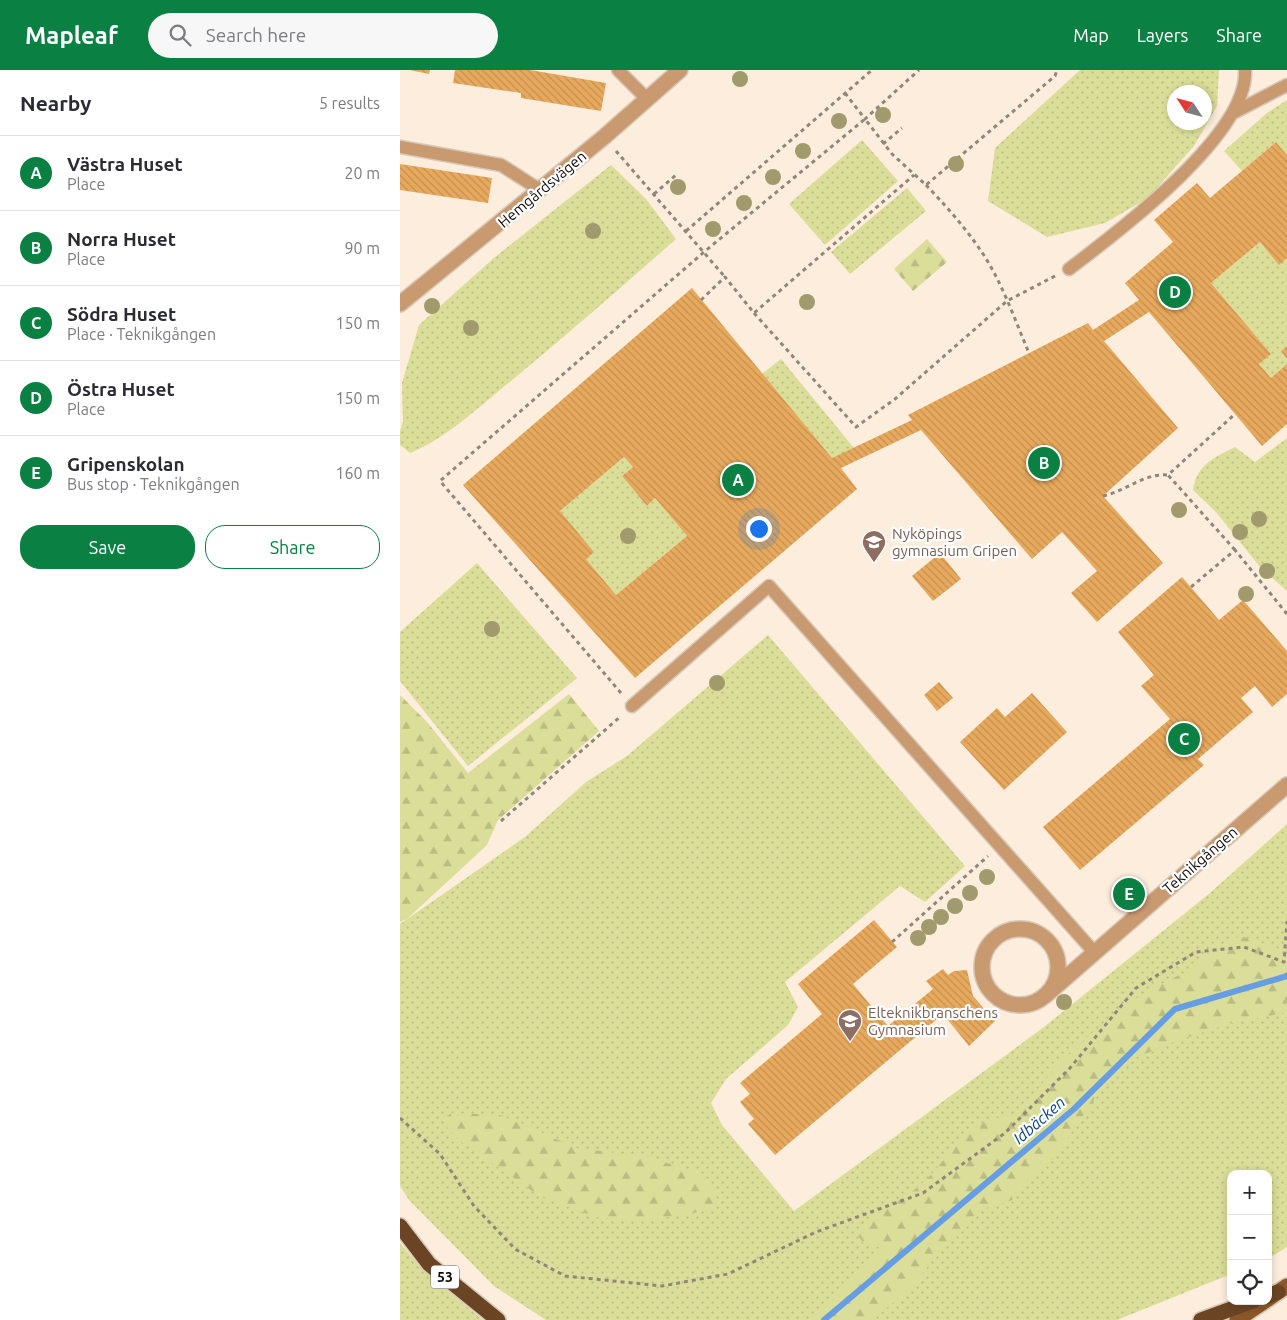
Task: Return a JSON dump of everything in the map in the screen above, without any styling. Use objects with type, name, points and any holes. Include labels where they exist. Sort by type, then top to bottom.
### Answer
[{"type":"highway","name":"53","points":[[400,1226],[429,1264],[498,1320]]},
{"type":"highway","points":[[1201,1320],[1242,1305]]},
{"type":"main road","points":[[1237,1320],[1259,1305]]},
{"type":"street","name":"Hemgårdsvägen","points":[[402,299],[540,190],[680,70]]},
{"type":"street","name":"Teknikgången","points":[[1046,995],[1053,987],[1058,970],[1055,952],[1051,944],[1037,933],[1028,930],[1011,930],[995,939],[984,954],[982,972],[984,980],[994,995],[1010,1004],[1019,1006],[1038,1001],[1046,995],[1287,785]]},
{"type":"lane","points":[[618,70],[648,99]]},
{"type":"lane","points":[[1069,269],[1115,234],[1176,180],[1222,130],[1233,113],[1246,82],[1245,70]]},
{"type":"lane","points":[[1233,113],[1287,85]]},
{"type":"lane","points":[[400,148],[501,165],[540,190]]},
{"type":"lane","points":[[632,706],[769,586],[1094,952]]},
{"type":"path","points":[[686,231],[872,70]]},
{"type":"path","points":[[501,821],[632,706],[440,481],[704,252],[865,119],[919,70]]},
{"type":"path","points":[[926,185],[1055,76],[1057,70]]},
{"type":"path","points":[[845,94],[883,144],[956,217],[980,249],[1029,353]]},
{"type":"path","points":[[883,144],[902,128]]},
{"type":"path","points":[[604,137],[704,252],[754,313],[856,427],[895,399],[1006,301],[1069,269]]},
{"type":"path","points":[[654,194],[676,175]]},
{"type":"path","points":[[754,313],[914,175]]},
{"type":"path","points":[[701,300],[725,277]]},
{"type":"path","points":[[1168,475],[1235,414]]},
{"type":"path","points":[[1103,496],[1113,494],[1154,474],[1168,475],[1287,614]]},
{"type":"path","points":[[1191,587],[1234,550]]},
{"type":"path","points":[[892,942],[1000,846]]},
{"type":"path","points":[[400,1118],[440,1154],[474,1206],[515,1249],[565,1276],[662,1286],[728,1274],[816,1232],[923,1193],[1005,1133],[1070,1068],[1136,988],[1196,952],[1244,947],[1284,962],[1287,921]]},
{"type":"green space","points":[[1080,70],[1219,70],[1217,106],[1212,115],[1212,85],[1167,85],[1167,130],[1203,130],[1194,146],[1148,198],[1105,223],[1047,237],[988,201],[995,148]]},
{"type":"green space","points":[[1287,100],[1287,155],[1276,142],[1242,171],[1224,151],[1267,113]]},
{"type":"green space","points":[[862,140],[898,181],[825,245],[789,204]]},
{"type":"green space","points":[[611,165],[646,199],[676,239],[567,334],[468,416],[446,433],[410,453],[400,445],[400,431],[403,422],[402,383],[419,325],[495,257]]},
{"type":"green space","points":[[907,188],[926,211],[850,274],[831,252]]},
{"type":"green space","points":[[927,239],[947,262],[913,291],[894,269]]},
{"type":"green space","points":[[1260,242],[1279,264],[1287,258],[1287,346],[1281,351],[1287,359],[1287,364],[1271,378],[1259,364],[1271,354],[1211,283]]},
{"type":"green space","points":[[781,359],[854,448],[832,458],[762,374]]},
{"type":"green space","points":[[1287,438],[1287,591],[1260,567],[1216,512],[1193,490],[1198,474],[1208,463],[1220,455],[1235,447],[1255,462]]},
{"type":"green space","points":[[624,457],[633,467],[622,476],[647,506],[655,498],[687,536],[616,595],[586,559],[560,511]]},
{"type":"green space","points":[[477,563],[577,678],[468,766],[400,681],[400,632]]},
{"type":"green space","points":[[768,635],[965,866],[925,902],[900,886],[785,982],[798,1007],[788,1025],[726,1079],[711,1103],[722,1125],[794,1211],[1044,1027],[1210,893],[1287,824],[1287,1247],[1272,1256],[1272,1170],[1227,1170],[1227,1276],[1117,1320],[546,1320],[494,1286],[409,1200],[400,1186],[400,924],[525,837],[586,782],[627,756]]},
{"type":"green space","points":[[569,694],[599,731],[498,820],[487,845],[407,919],[400,922],[400,695],[427,722],[468,773]]},
{"type":"green space","points":[[1241,936],[1287,952],[1287,1012],[1228,1024],[1171,1043],[1133,1059],[1101,1080],[1092,1105],[1072,1129],[1064,1148],[1048,1164],[1031,1175],[1012,1200],[980,1210],[944,1245],[916,1282],[873,1320],[814,1320],[815,1313],[883,1248],[863,1243],[858,1235],[872,1220],[918,1187],[961,1140],[973,1130],[986,1122],[1001,1117],[1018,1117],[1040,1086],[1068,1054],[1116,1012],[1149,990],[1190,970],[1212,949]]},
{"type":"green space","points":[[452,1113],[500,1115],[577,1148],[647,1157],[700,1173],[717,1194],[711,1210],[643,1221],[596,1217],[541,1197],[459,1140],[448,1129],[444,1118]]},
{"type":"green space","points":[[400,1243],[423,1270],[483,1320],[400,1320]]},
{"type":"building","points":[[410,70],[430,70],[429,74]]},
{"type":"building","points":[[455,70],[530,70],[606,83],[601,111],[521,98],[521,93],[453,83]]},
{"type":"building","points":[[1276,142],[1287,155],[1287,258],[1279,265],[1260,242],[1211,283],[1271,354],[1259,364],[1271,378],[1287,364],[1287,424],[1262,446],[1149,312],[1104,341],[1178,428],[1103,496],[1163,563],[1097,622],[1071,593],[1097,571],[1062,532],[1032,559],[921,430],[841,468],[857,489],[635,678],[463,485],[692,288],[832,458],[912,420],[908,415],[1088,323],[1093,330],[1139,300],[1125,283],[1173,242],[1154,220],[1197,183],[1210,198]],"holes":[[[624,457],[633,467],[622,476],[647,506],[655,498],[687,536],[616,595],[586,559],[594,552],[560,511]]]},
{"type":"building","points":[[400,164],[492,178],[488,203],[400,190]]},
{"type":"building","points":[[1287,346],[1287,359],[1281,351]]},
{"type":"building","points":[[940,553],[961,579],[933,601],[912,576]]},
{"type":"building","points":[[1182,577],[1219,620],[1243,600],[1287,651],[1287,694],[1272,707],[1255,686],[1241,698],[1253,712],[1198,759],[1204,765],[1080,870],[1043,827],[1170,719],[1141,686],[1154,675],[1118,632]]},
{"type":"building","points":[[939,682],[953,698],[937,711],[924,695]]},
{"type":"building","points":[[1032,693],[1067,732],[1004,790],[960,742],[997,708],[1005,717]]},
{"type":"building","points":[[874,920],[897,947],[853,984],[888,1026],[933,989],[926,981],[943,969],[948,975],[954,971],[967,970],[973,996],[995,1021],[969,1046],[943,1014],[775,1155],[748,1124],[754,1119],[740,1102],[750,1094],[740,1083],[822,1014],[798,984]]},
{"type":"waterway","name":"Idbäcken","points":[[824,1320],[1074,1109],[1175,1009],[1287,976]]},
{"type":"place","name":"Östra Huset","points":[[1175,292]]},
{"type":"place","name":"Norra Huset","points":[[1044,463]]},
{"type":"place","name":"Västra Huset","points":[[738,480]]},
{"type":"place","name":"Nyköpings gymnasium Gripen","points":[[874,563]]},
{"type":"place","name":"Södra Huset","points":[[1184,739]]},
{"type":"place","name":"Gripenskolan","points":[[1129,894]]},
{"type":"place","name":"Elteknikbranschens Gymnasium","points":[[850,1042]]}]
